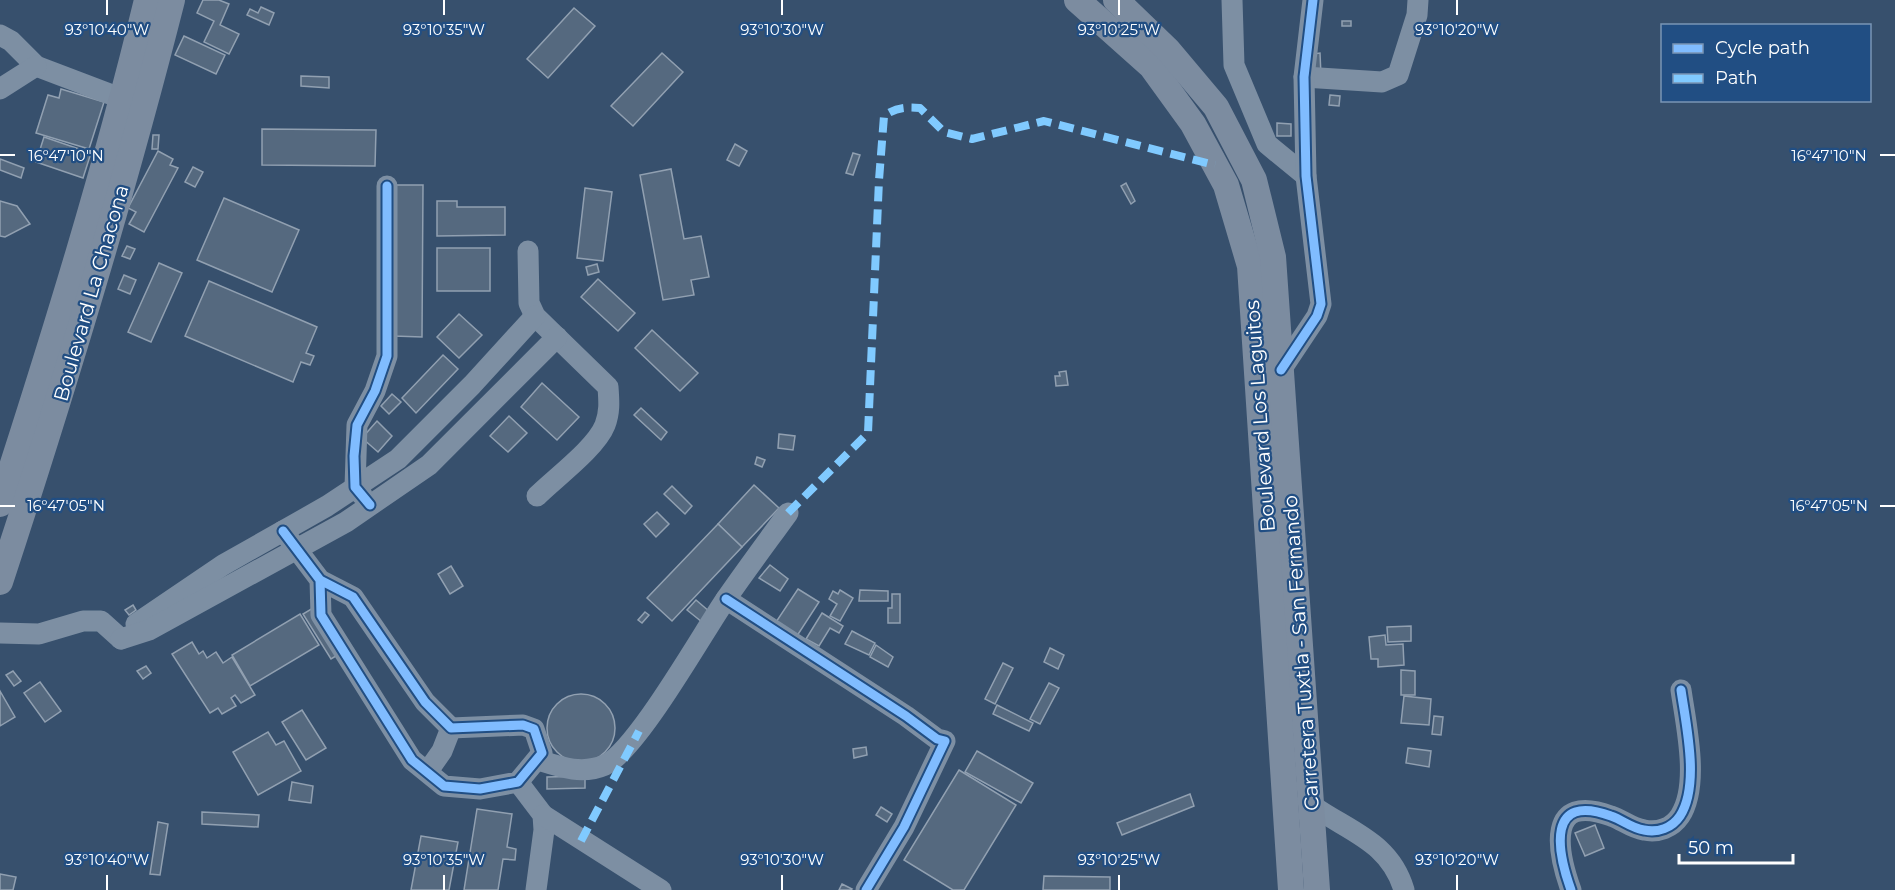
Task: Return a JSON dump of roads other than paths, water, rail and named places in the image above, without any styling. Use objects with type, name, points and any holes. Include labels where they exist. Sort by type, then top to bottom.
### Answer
[{"type":"main road","name":"Boulevard La Chacona","points":[[0,582],[72,361],[134,103],[147,0]]},
{"type":"main road","name":"Boulevard La Chacona","points":[[0,504],[134,103],[172,0]]},
{"type":"main road","name":"Boulevard Los Laguitos","points":[[1077,0],[1151,66],[1192,124],[1226,185],[1250,266],[1291,890]]},
{"type":"main road","name":"Carretera Tuxtla - San Fernando","points":[[1116,0],[1168,50],[1216,107],[1254,180],[1273,257],[1313,806],[1317,890]]},
{"type":"street","points":[[1232,0],[1234,65],[1267,144],[1306,176]]},
{"type":"street","points":[[1281,370],[1317,316],[1321,304],[1306,176],[1304,77],[1313,0]]},
{"type":"street","points":[[1304,77],[1382,82],[1398,75],[1417,15],[1418,0]]},
{"type":"street","points":[[0,35],[11,41],[36,66],[134,103]]},
{"type":"street","points":[[0,89],[36,66]]},
{"type":"street","points":[[370,505],[355,487],[357,425],[375,392],[387,356],[387,186]]},
{"type":"street","points":[[528,251],[530,303],[535,316],[608,387],[610,408],[604,427],[593,443],[537,496]]},
{"type":"street","points":[[121,639],[141,619],[398,459],[472,385],[535,316]]},
{"type":"street","points":[[121,639],[149,630],[346,522],[429,465],[557,337]]},
{"type":"street","points":[[538,760],[576,770],[592,769],[618,757],[639,731],[726,599],[788,513]]},
{"type":"street","points":[[283,531],[298,547],[320,580],[353,597],[425,702],[451,728],[528,726],[538,736],[542,753],[518,782],[499,788],[462,789],[444,786],[412,760],[321,615],[320,580]]},
{"type":"street","points":[[726,599],[906,716],[937,739],[945,741],[904,827],[866,890]]},
{"type":"street","points":[[0,633],[39,634],[83,621],[101,621],[121,639]]},
{"type":"street","points":[[1571,890],[1560,853],[1560,828],[1564,819],[1573,812],[1588,810],[1612,816],[1628,826],[1645,831],[1665,828],[1680,817],[1686,803],[1690,755],[1681,690]]},
{"type":"street","points":[[428,771],[442,751],[451,728]]},
{"type":"street","points":[[518,782],[543,815],[661,890]]},
{"type":"street","points":[[1313,806],[1339,824],[1358,832],[1378,848],[1398,870],[1404,890]]},
{"type":"street","points":[[536,890],[544,830],[543,815]]}]
